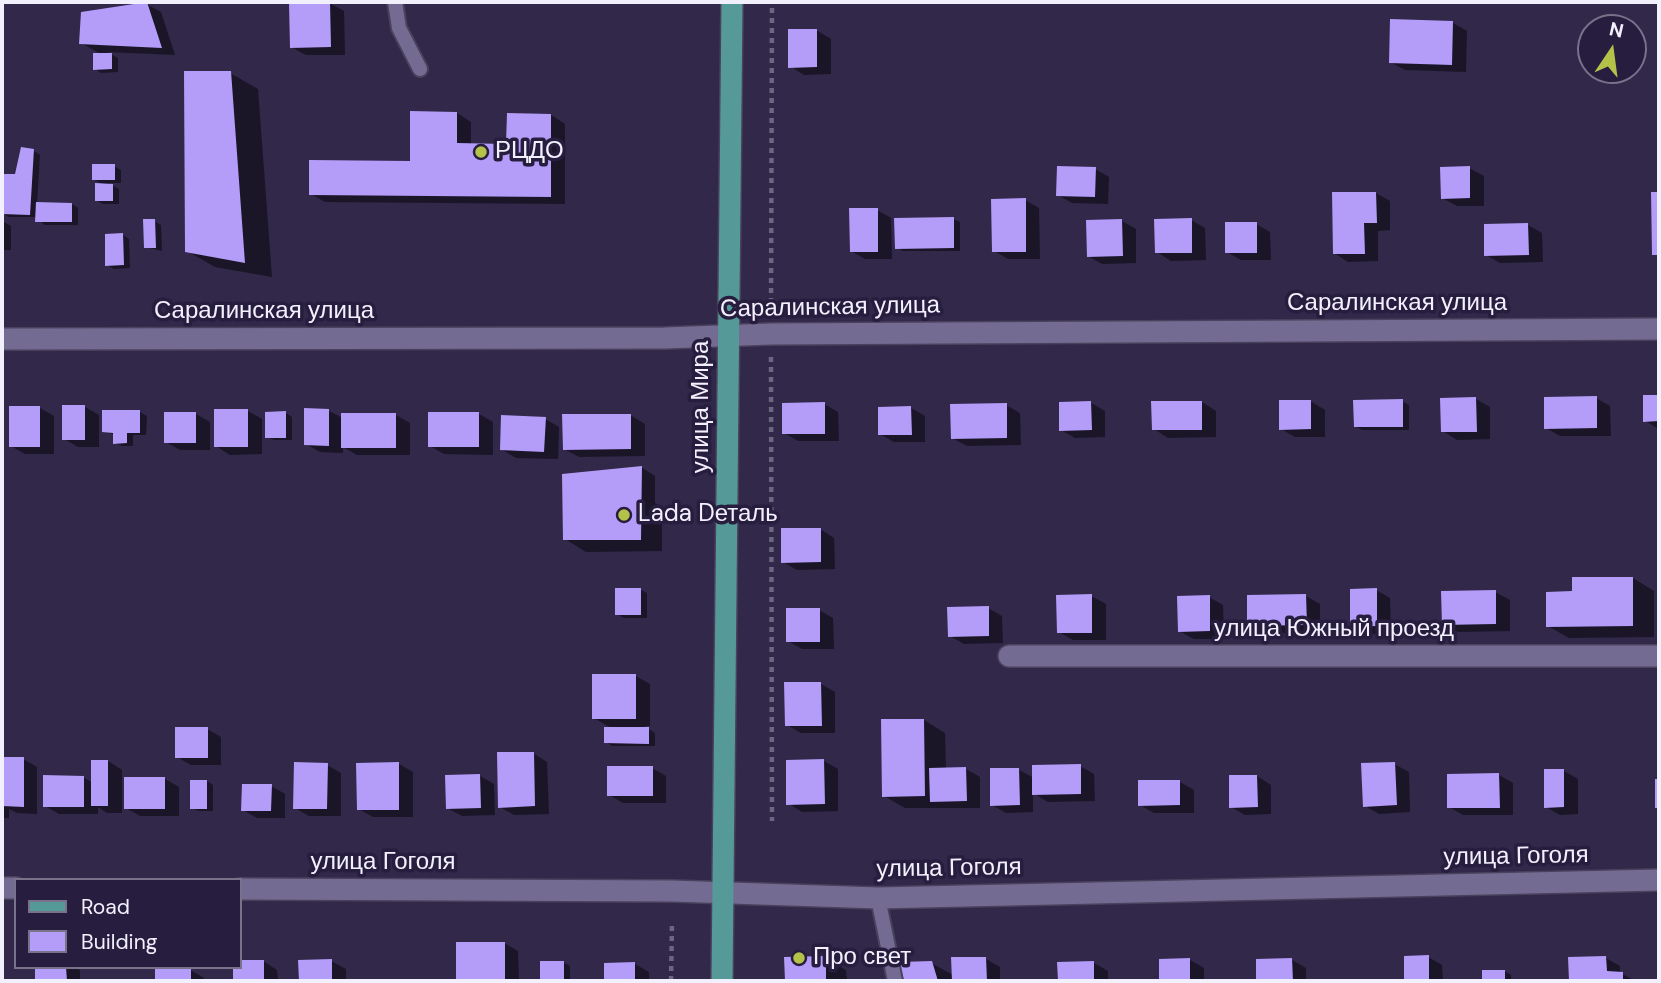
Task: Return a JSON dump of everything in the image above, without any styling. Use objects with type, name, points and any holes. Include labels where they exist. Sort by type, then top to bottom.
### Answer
[{"type":"main road","name":"улица Мира","points":[[722,981],[732,2]]},
{"type":"street","name":"Саралинская улица","points":[[2,339],[637,338],[771,334],[1659,329]]},
{"type":"street","name":"улица Южный проезд","points":[[1009,656],[1659,656]]},
{"type":"street","name":"улица Гоголя","points":[[242,889],[723,893],[878,898],[1659,880]]},
{"type":"lane","points":[[395,2],[399,28],[420,69]]},
{"type":"lane","points":[[878,898],[895,981]]},
{"type":"path","points":[[772,2],[772,821]]},
{"type":"path","points":[[671,981],[672,925]]},
{"type":"building","points":[[147,2],[162,48],[79,44],[81,12]]},
{"type":"building","points":[[330,2],[331,47],[290,48],[289,3]]},
{"type":"building","points":[[1390,19],[1453,21],[1452,65],[1389,63]]},
{"type":"building","points":[[788,29],[817,29],[817,67],[788,68]]},
{"type":"building","points":[[93,53],[112,53],[112,69],[93,70]]},
{"type":"building","points":[[184,71],[231,71],[245,263],[185,252]]},
{"type":"building","name":"РЦДО","points":[[410,111],[457,112],[457,143],[506,144],[507,113],[551,114],[551,197],[309,195],[309,160],[410,161]]},
{"type":"building","points":[[21,147],[34,149],[30,215],[2,214],[2,174],[15,174]]},
{"type":"building","points":[[92,164],[115,164],[115,180],[92,180]]},
{"type":"building","points":[[1057,166],[1096,167],[1095,197],[1056,196]]},
{"type":"building","points":[[1470,166],[1470,198],[1441,199],[1440,167]]},
{"type":"building","points":[[95,183],[113,184],[113,201],[95,201]]},
{"type":"building","points":[[1332,192],[1376,192],[1377,223],[1364,223],[1365,254],[1333,254]]},
{"type":"building","points":[[1651,192],[1659,192],[1659,255],[1652,255]]},
{"type":"building","points":[[1026,198],[1026,252],[992,252],[991,199]]},
{"type":"building","points":[[36,202],[72,203],[72,222],[35,222]]},
{"type":"building","points":[[849,208],[878,208],[878,252],[850,252]]},
{"type":"building","points":[[954,217],[954,248],[895,249],[894,218]]},
{"type":"building","points":[[1192,218],[1192,253],[1155,253],[1154,219]]},
{"type":"building","points":[[143,219],[155,219],[156,248],[144,248]]},
{"type":"building","points":[[1122,219],[1123,256],[1087,257],[1086,220]]},
{"type":"building","points":[[1225,222],[1257,222],[1257,253],[1225,253]]},
{"type":"building","points":[[1528,223],[1529,255],[1484,256],[1484,224]]},
{"type":"building","points":[[123,233],[124,265],[105,266],[105,234]]},
{"type":"building","points":[[1643,395],[1659,395],[1659,421],[1643,422]]},
{"type":"building","points":[[1597,396],[1597,428],[1544,429],[1544,397]]},
{"type":"building","points":[[1476,397],[1477,432],[1441,432],[1440,398]]},
{"type":"building","points":[[1403,399],[1403,427],[1354,427],[1353,400]]},
{"type":"building","points":[[1279,400],[1311,400],[1311,429],[1279,430]]},
{"type":"building","points":[[1091,401],[1092,430],[1059,431],[1059,402]]},
{"type":"building","points":[[1151,401],[1202,401],[1202,430],[1152,430]]},
{"type":"building","points":[[825,402],[825,434],[782,434],[782,403]]},
{"type":"building","points":[[1007,403],[1007,438],[951,439],[950,404]]},
{"type":"building","points":[[62,405],[85,405],[85,440],[62,440]]},
{"type":"building","points":[[9,406],[40,406],[40,447],[9,447]]},
{"type":"building","points":[[911,406],[912,435],[878,435],[878,407]]},
{"type":"building","points":[[304,408],[329,409],[329,446],[304,445]]},
{"type":"building","points":[[214,409],[248,409],[248,447],[214,447]]},
{"type":"building","points":[[102,410],[140,410],[140,433],[127,433],[127,443],[113,444],[113,433],[102,432]]},
{"type":"building","points":[[286,411],[286,438],[265,438],[265,412]]},
{"type":"building","points":[[164,412],[196,412],[196,443],[164,443]]},
{"type":"building","points":[[428,412],[479,412],[479,447],[428,447]]},
{"type":"building","points":[[341,413],[396,413],[396,448],[341,448]]},
{"type":"building","points":[[562,414],[631,414],[631,449],[563,450]]},
{"type":"building","points":[[501,415],[546,417],[544,452],[500,450]]},
{"type":"building","points":[[642,466],[641,540],[563,540],[562,474]]},
{"type":"building","points":[[781,528],[821,528],[821,562],[781,563]]},
{"type":"building","points":[[1572,577],[1633,577],[1633,626],[1546,627],[1546,592],[1572,591]]},
{"type":"building","points":[[615,588],[641,588],[641,615],[615,615]]},
{"type":"building","points":[[1377,588],[1377,626],[1350,627],[1350,589]]},
{"type":"building","points":[[1496,590],[1496,624],[1442,625],[1441,591]]},
{"type":"building","points":[[1092,594],[1092,633],[1057,633],[1056,595]]},
{"type":"building","points":[[1306,594],[1307,625],[1247,626],[1247,595]]},
{"type":"building","points":[[1210,595],[1210,631],[1178,632],[1177,596]]},
{"type":"building","points":[[989,606],[989,636],[948,637],[947,607]]},
{"type":"building","points":[[786,608],[820,608],[820,642],[786,642]]},
{"type":"building","points":[[592,674],[636,674],[636,719],[592,719]]},
{"type":"building","points":[[784,682],[821,682],[822,726],[785,726]]},
{"type":"building","points":[[881,719],[924,719],[925,796],[882,797]]},
{"type":"building","points":[[175,727],[208,727],[208,758],[175,758]]},
{"type":"building","points":[[604,727],[649,727],[649,744],[604,743]]},
{"type":"building","points":[[497,752],[534,752],[535,806],[498,808]]},
{"type":"building","points":[[2,757],[24,757],[24,807],[2,806]]},
{"type":"building","points":[[824,759],[825,804],[786,805],[786,760]]},
{"type":"building","points":[[91,760],[108,760],[108,806],[91,806]]},
{"type":"building","points":[[294,762],[328,763],[327,809],[293,809]]},
{"type":"building","points":[[399,762],[399,810],[357,810],[356,763]]},
{"type":"building","points":[[1395,762],[1397,805],[1363,807],[1361,763]]},
{"type":"building","points":[[1081,764],[1081,794],[1032,795],[1032,765]]},
{"type":"building","points":[[607,766],[653,766],[653,796],[607,796]]},
{"type":"building","points":[[966,767],[967,801],[930,802],[929,768]]},
{"type":"building","points":[[990,768],[1019,768],[1020,805],[990,806]]},
{"type":"building","points":[[1544,769],[1564,769],[1564,807],[1544,808]]},
{"type":"building","points":[[1499,773],[1500,808],[1447,808],[1447,774]]},
{"type":"building","points":[[480,774],[481,808],[446,809],[445,775]]},
{"type":"building","points":[[43,775],[84,776],[84,807],[43,807]]},
{"type":"building","points":[[1229,775],[1257,775],[1258,807],[1229,808]]},
{"type":"building","points":[[124,777],[165,777],[165,809],[124,809]]},
{"type":"building","points":[[1655,779],[1659,779],[1659,808],[1655,808]]},
{"type":"building","points":[[190,780],[207,780],[207,809],[190,809]]},
{"type":"building","points":[[1138,780],[1180,780],[1180,805],[1138,806]]},
{"type":"building","points":[[242,784],[272,784],[271,811],[241,811]]},
{"type":"building","points":[[456,942],[505,942],[505,981],[456,981]]},
{"type":"building","points":[[1429,955],[1429,981],[1404,981],[1404,956]]},
{"type":"building","points":[[826,956],[826,981],[785,981],[784,957]]},
{"type":"building","points":[[1606,956],[1607,971],[1623,972],[1623,981],[1569,981],[1568,957]]},
{"type":"building","points":[[951,957],[986,957],[987,981],[952,981]]},
{"type":"building","points":[[1190,958],[1190,981],[1159,981],[1159,959]]},
{"type":"building","points":[[1292,958],[1293,981],[1256,981],[1256,959]]},
{"type":"building","points":[[332,959],[332,981],[299,981],[298,960]]},
{"type":"building","points":[[242,960],[264,960],[264,981],[233,981],[233,969],[242,969]]},
{"type":"building","points":[[540,961],[564,961],[564,981],[540,981]]},
{"type":"building","points":[[932,961],[938,981],[904,981],[899,962]]},
{"type":"building","points":[[1094,961],[1094,981],[1058,981],[1057,962]]},
{"type":"building","points":[[635,962],[635,981],[604,981],[604,963]]},
{"type":"building","points":[[35,969],[66,969],[67,981],[35,981]]},
{"type":"building","points":[[155,969],[191,969],[191,981],[155,981]]},
{"type":"building","points":[[1482,970],[1505,970],[1505,981],[1482,981]]},
{"type":"place","name":"РЦДО","points":[[481,152]]},
{"type":"place","name":"Lada Dеталь","points":[[624,515]]},
{"type":"place","name":"Про свет","points":[[799,958]]}]
